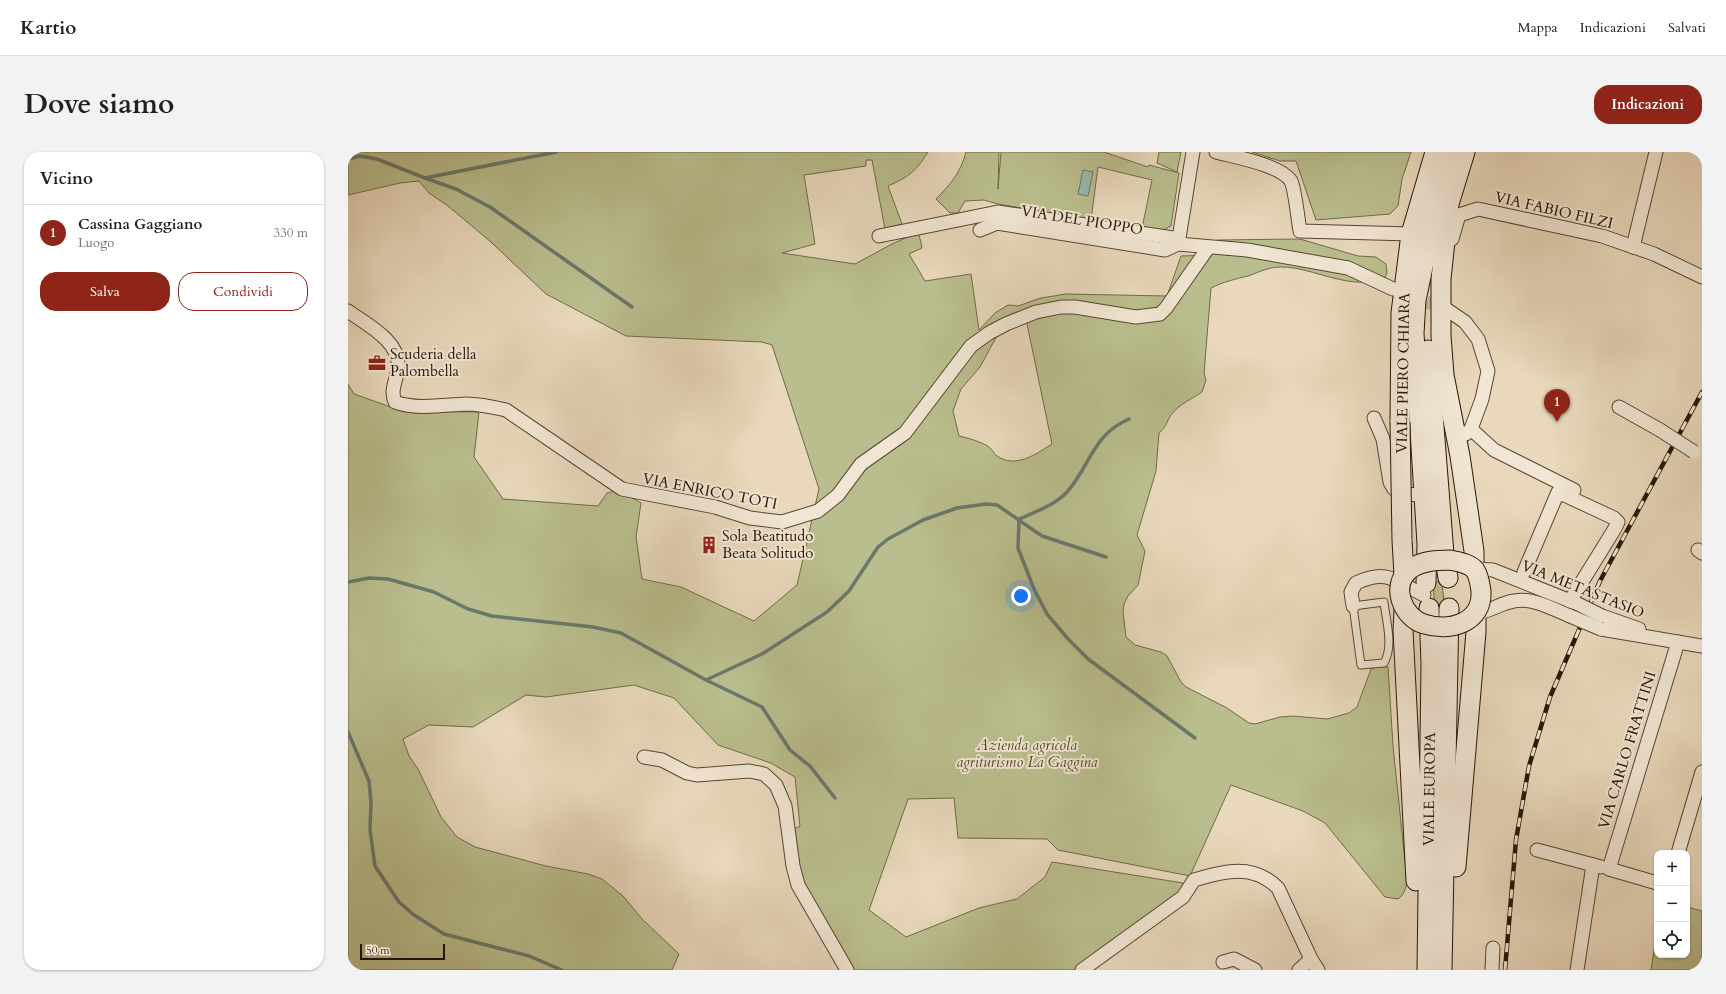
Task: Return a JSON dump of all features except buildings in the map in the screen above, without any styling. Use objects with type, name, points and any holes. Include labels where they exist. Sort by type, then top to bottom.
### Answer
[{"type":"street","points":[[1178,244],[1193,152]]},
{"type":"street","points":[[1216,152],[1282,172],[1291,182],[1300,230],[1411,234]]},
{"type":"street","name":"VIALE PIERO CHIARA","points":[[1404,575],[1400,422],[1401,314],[1411,234],[1435,152]]},
{"type":"street","name":"VIALE PIERO CHIARA","points":[[1426,596],[1427,550],[1414,333],[1416,300],[1444,168],[1451,152]]},
{"type":"street","points":[[1465,152],[1449,204],[1441,279],[1444,375],[1459,449],[1474,551],[1480,569],[1478,575],[1484,615],[1462,624],[1439,627],[1418,622],[1404,610],[1401,589],[1404,575],[1418,565],[1439,560],[1460,562],[1480,569]]},
{"type":"street","points":[[1633,247],[1656,152]]},
{"type":"street","name":"VIA FABIO FILZI","points":[[1441,279],[1459,215],[1478,209],[1602,236],[1654,254],[1702,277]]},
{"type":"street","points":[[879,236],[998,212],[1173,238],[1178,244],[1208,248],[1247,250],[1348,268],[1393,289]]},
{"type":"street","name":"VIA DEL PIOPPO","points":[[980,230],[997,223],[1165,250],[1178,244]]},
{"type":"street","name":"VIA ENRICO TOTI","points":[[348,310],[379,333],[393,348],[398,367],[392,395],[395,402],[412,406],[469,404],[492,406],[506,410],[622,489],[715,507],[750,518],[782,522],[818,511],[838,495],[861,464],[905,433],[971,346],[989,333],[1006,324],[1036,312],[1061,307],[1076,307],[1136,317],[1160,314],[1166,308],[1208,248]]},
{"type":"street","name":"VIALE PIERO CHIARA","points":[[1424,265],[1427,334],[1444,549],[1448,578]]},
{"type":"street","points":[[1446,309],[1465,322],[1478,339],[1488,371],[1482,399],[1471,429],[1459,449]]},
{"type":"street","points":[[1620,407],[1698,454]]},
{"type":"street","points":[[1374,418],[1383,439],[1390,482],[1394,489],[1403,494],[1423,495]]},
{"type":"street","points":[[1471,429],[1494,450],[1623,515]]},
{"type":"street","points":[[1522,576],[1558,492],[1614,518],[1618,522],[1574,603]]},
{"type":"street","name":"VIA METASTASIO","points":[[1480,569],[1522,576],[1574,603],[1602,622]]},
{"type":"street","points":[[1426,596],[1430,578],[1436,575],[1448,578]]},
{"type":"street","points":[[1353,606],[1351,592],[1356,583],[1382,577],[1397,579],[1426,596],[1438,612],[1449,608]]},
{"type":"street","name":"VIALE EUROPA","points":[[1442,970],[1449,608],[1452,604],[1453,590],[1448,578]]},
{"type":"street","name":"VIALE EUROPA","points":[[1426,596],[1431,664],[1426,970]]},
{"type":"street","name":"VIA METASTASIO","points":[[1484,615],[1514,600],[1533,602],[1570,616],[1602,622],[1673,641],[1702,646]]},
{"type":"street","name":"VIALE EUROPA","points":[[1404,610],[1403,630],[1422,970]]},
{"type":"street","name":"VIALE EUROPA","points":[[1446,970],[1468,716],[1484,615]]},
{"type":"street","name":"VIA CARLO FRATTINI","points":[[1608,869],[1673,641]]},
{"type":"street","points":[[644,757],[662,760],[687,773],[697,775],[749,771],[764,774],[776,785],[785,806],[793,866],[798,886],[847,970]]},
{"type":"street","points":[[1679,850],[1702,772]]},
{"type":"street","points":[[1537,850],[1654,882]]},
{"type":"street","points":[[1577,970],[1593,865]]},
{"type":"street","points":[[1082,970],[1183,897],[1194,880],[1235,870],[1250,871],[1272,881],[1278,888],[1315,964],[1299,970]]},
{"type":"street","points":[[1492,948],[1492,970]]},
{"type":"street","points":[[1223,962],[1234,959],[1255,970]]},
{"type":"lane","points":[[1384,602],[1389,646],[1384,663],[1361,665],[1353,606],[1384,602]]},
{"type":"green space","name":"Azienda agricola agriturismo La Gaggina","points":[[348,152],[928,152],[920,164],[911,173],[888,186],[902,224],[885,229],[872,160],[866,160],[866,166],[804,175],[815,244],[782,253],[855,264],[892,244],[910,236],[919,234],[922,248],[909,254],[925,281],[971,274],[979,330],[995,313],[1008,305],[1018,306],[1041,298],[1066,294],[1167,296],[1181,256],[1211,255],[1217,240],[1300,239],[1358,256],[1376,257],[1386,264],[1387,273],[1385,277],[1372,281],[1347,281],[1294,268],[1281,267],[1264,270],[1211,288],[1204,373],[1206,380],[1202,392],[1174,411],[1169,417],[1164,428],[1159,433],[1156,471],[1137,535],[1145,551],[1138,585],[1128,596],[1124,604],[1123,612],[1126,637],[1135,645],[1161,652],[1167,656],[1181,682],[1186,687],[1227,708],[1249,723],[1255,724],[1280,717],[1293,716],[1327,719],[1349,713],[1357,707],[1371,669],[1378,666],[1388,667],[1393,746],[1407,880],[1404,893],[1398,899],[1385,897],[1325,823],[1303,811],[1231,785],[1190,876],[1058,850],[1047,839],[958,838],[954,798],[908,799],[869,910],[906,937],[979,908],[1017,899],[1045,877],[1052,862],[1183,883],[1186,889],[1079,970],[850,970],[800,881],[792,830],[800,826],[795,777],[771,763],[718,745],[674,698],[634,685],[546,697],[526,695],[473,727],[429,725],[403,739],[409,756],[418,769],[441,817],[457,837],[475,847],[546,866],[588,874],[602,879],[623,896],[642,919],[679,954],[672,970],[348,970],[348,384],[354,394],[402,411],[479,412],[474,457],[503,499],[598,506],[607,493],[618,490],[641,503],[636,537],[642,579],[681,587],[754,621],[797,585],[819,489],[772,345],[762,342],[626,336],[546,294],[491,242],[448,206],[429,193],[419,181],[400,183],[348,195]],"holes":[[[1026,319],[1052,444],[1026,459],[1019,461],[1004,460],[997,456],[986,445],[959,436],[953,411],[961,389],[980,367],[999,332]]]},
{"type":"green space","points":[[966,152],[999,152],[998,189],[1001,152],[1104,152],[1148,167],[1149,165],[1179,173],[1171,226],[1161,231],[1142,228],[1152,180],[1098,167],[1091,220],[998,204],[984,200],[965,201],[958,213],[950,213],[936,199],[954,178],[961,166]]},
{"type":"green space","points":[[1159,152],[1181,152],[1177,172],[1157,163]]},
{"type":"green space","points":[[1252,152],[1411,152],[1402,179],[1398,206],[1390,214],[1316,220],[1296,161],[1280,161]]},
{"type":"green space","points":[[1438,581],[1442,583],[1444,602],[1440,606],[1436,604],[1434,598],[1434,589]]},
{"type":"green space","points":[[1690,908],[1702,911],[1702,970],[1651,970],[1654,950],[1654,958],[1690,958]]},
{"type":"water","points":[[1083,170],[1093,172],[1088,196],[1078,194]]},
{"type":"waterway","points":[[348,159],[360,156],[377,159],[425,178],[556,152]]},
{"type":"waterway","points":[[425,178],[456,189],[490,207],[632,307]]},
{"type":"waterway","points":[[1129,419],[1107,433],[1099,442],[1075,482],[1062,497],[1044,508],[1019,519],[1018,548],[1034,589],[1047,614],[1069,640],[1088,659],[1195,738]]},
{"type":"waterway","points":[[706,680],[762,654],[827,612],[849,591],[878,547],[888,539],[923,520],[957,508],[986,504],[997,505],[1042,536],[1106,557]]},
{"type":"waterway","points":[[348,582],[369,578],[388,579],[434,592],[468,609],[492,616],[593,627],[621,633],[706,680],[762,707],[790,750],[810,766],[835,798]]},
{"type":"waterway","points":[[348,732],[369,781],[371,802],[370,830],[375,866],[399,902],[414,915],[444,934],[529,956],[562,970]]},
{"type":"tunnel","points":[[1409,295],[1446,309]]},
{"type":"railway","points":[[1505,970],[1516,840],[1529,766],[1550,697],[1600,581],[1702,392]]},
{"type":"place","name":"Scuderia della Palombella","points":[[377,363]]},
{"type":"place","name":"Cassina Gaggiano","points":[[1557,422]]},
{"type":"place","name":"Sola Beatitudo Beata Solitudo","points":[[709,545]]}]
